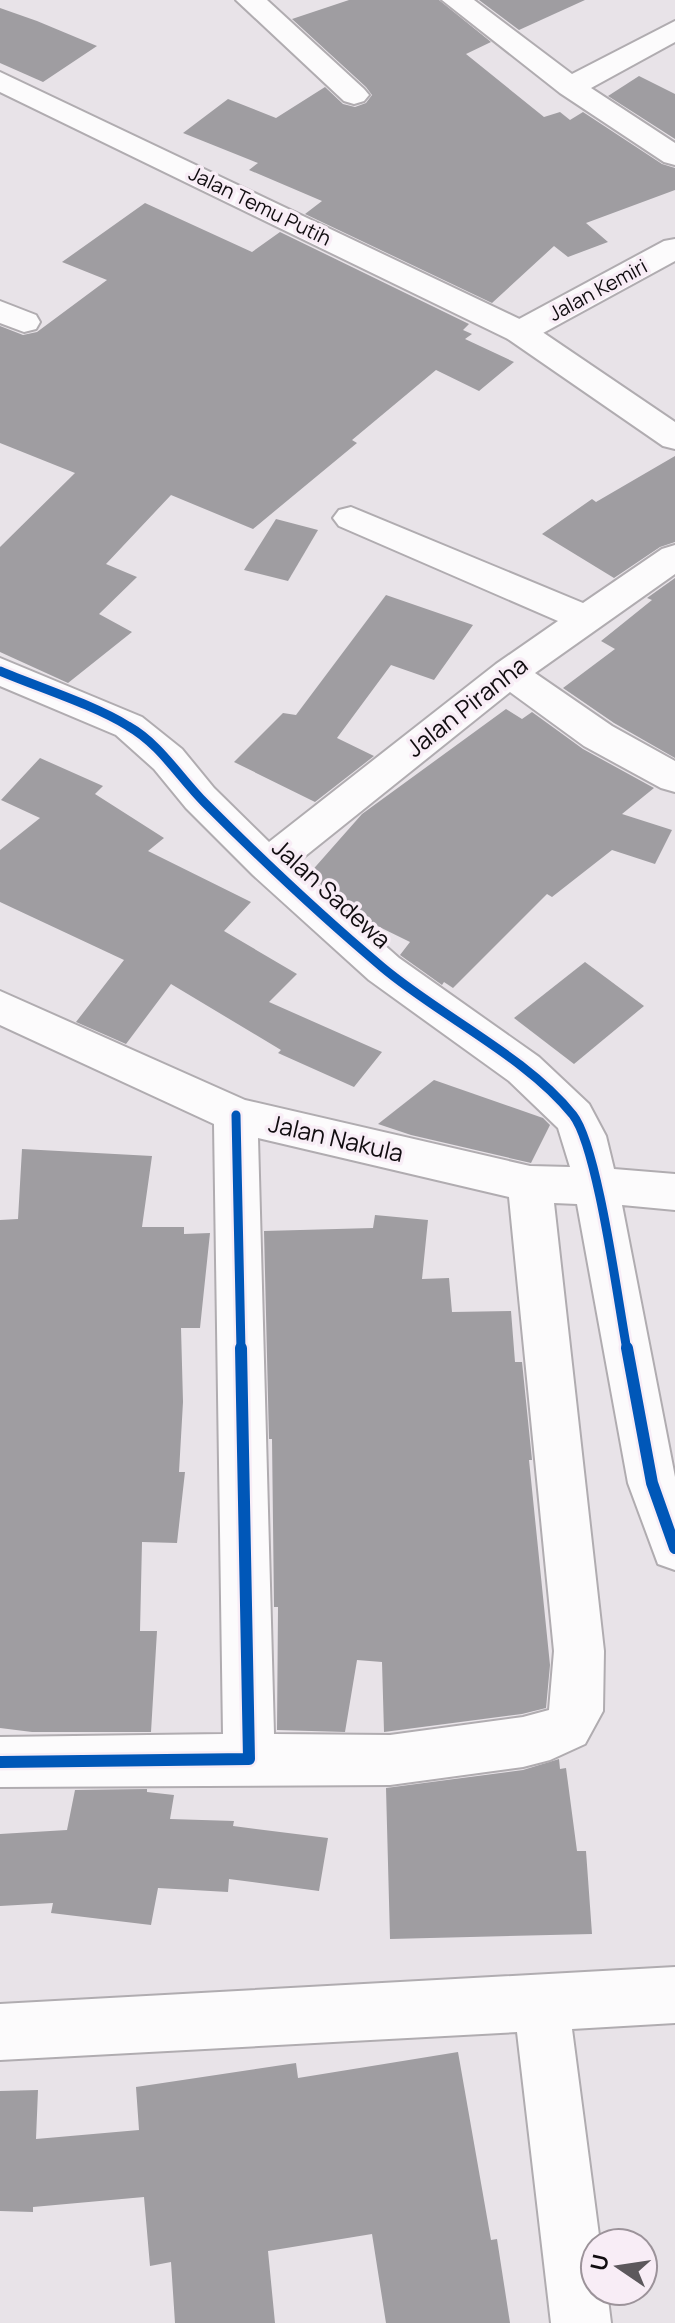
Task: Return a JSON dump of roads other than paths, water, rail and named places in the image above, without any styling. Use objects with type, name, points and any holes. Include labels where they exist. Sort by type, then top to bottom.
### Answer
[{"type":"street","points":[[250,0],[354,95]]},
{"type":"street","points":[[456,0],[570,87],[675,156]]},
{"type":"street","points":[[570,87],[675,30]]},
{"type":"street","name":"Jalan Temu Putih","points":[[0,81],[520,332],[675,438]]},
{"type":"street","name":"Jalan Kemiri","points":[[520,332],[675,248]]},
{"type":"street","points":[[351,518],[584,618]]},
{"type":"street","name":"Jalan Piranha","points":[[267,865],[509,673],[675,557]]},
{"type":"street","name":"Jalan Sadewa","points":[[0,671],[129,726],[168,759],[200,798],[267,865],[384,969],[524,1069],[552,1092],[574,1116],[584,1136],[596,1185],[652,1483],[675,1548]]},
{"type":"street","points":[[509,673],[598,736],[675,778]]},
{"type":"street","name":"Jalan Nakula","points":[[0,1007],[236,1115],[530,1184],[596,1185],[675,1192]]},
{"type":"street","points":[[236,1115],[249,1759]]},
{"type":"street","points":[[0,1762],[390,1760],[523,1742],[567,1727],[577,1711],[579,1651],[530,1184]]},
{"type":"street","points":[[0,2032],[675,1995]]},
{"type":"street","points":[[541,2003],[581,2323]]}]
